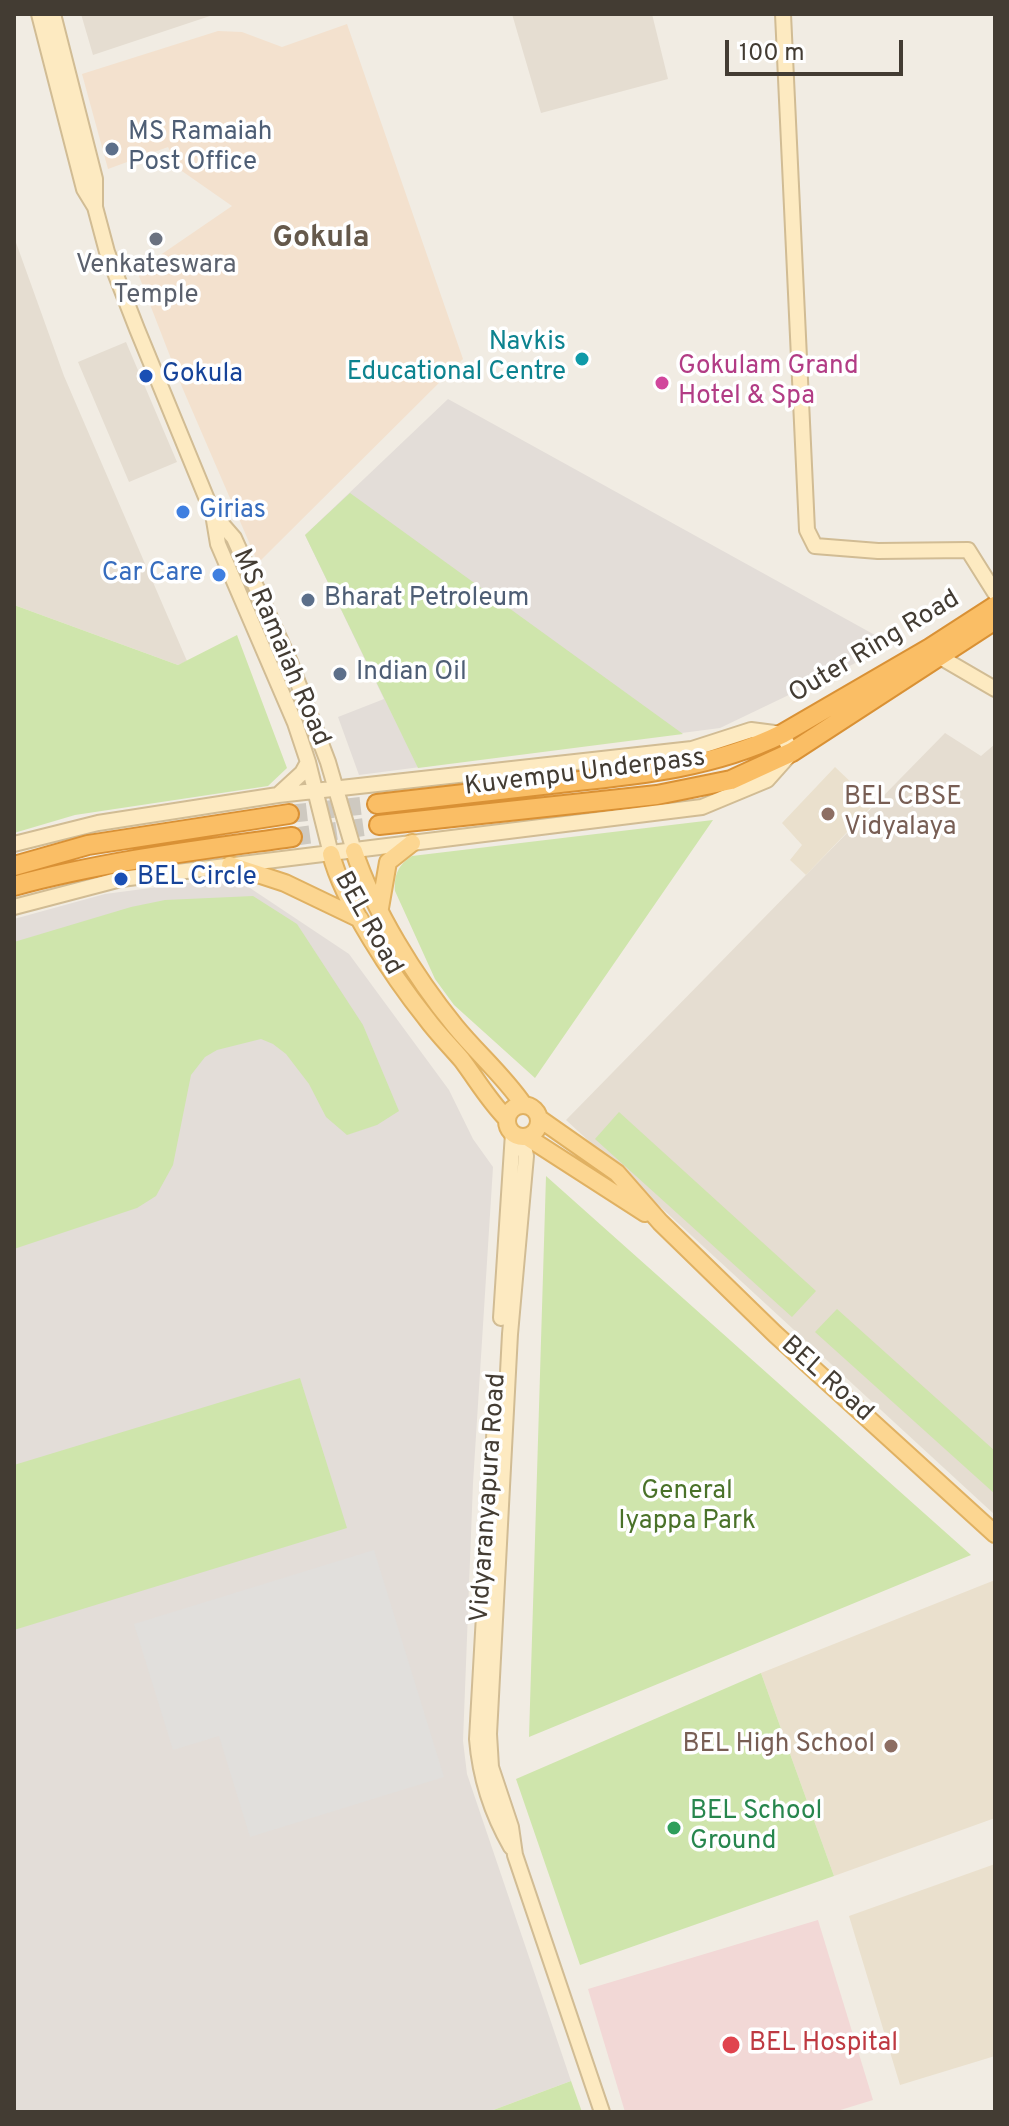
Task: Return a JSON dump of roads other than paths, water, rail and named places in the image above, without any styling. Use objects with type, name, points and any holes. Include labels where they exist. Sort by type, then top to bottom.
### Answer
[{"type":"highway","name":"Outer Ring Road","points":[[782,734],[930,648],[995,606]]},
{"type":"highway","name":"Outer Ring Road","points":[[792,752],[995,620]]},
{"type":"highway","name":"Kuvempu Underpass","points":[[377,804],[665,770],[734,753],[782,734]]},
{"type":"highway","name":"Kuvempu Underpass","points":[[379,825],[698,789],[731,780],[792,752]]},
{"type":"highway","points":[[14,866],[120,839],[289,814]]},
{"type":"highway","points":[[14,886],[131,860],[292,837]]},
{"type":"main road","points":[[380,908],[388,862],[412,843]]},
{"type":"main road","name":"BEL Road","points":[[354,851],[406,959],[422,984],[523,1104]]},
{"type":"main road","name":"BEL Road","points":[[331,854],[360,919],[391,969],[489,1101],[517,1132],[660,1222]]},
{"type":"main road","points":[[230,865],[285,883],[360,919]]},
{"type":"main road","points":[[523,1104],[535,1108],[540,1119],[535,1133],[517,1132],[512,1109],[523,1104]]},
{"type":"main road","name":"BEL Road","points":[[540,1119],[617,1173],[660,1222],[775,1334],[995,1534]]},
{"type":"street","points":[[39,14],[56,47]]},
{"type":"street","points":[[53,14],[56,47]]},
{"type":"street","points":[[783,14],[807,530],[815,546],[878,551],[968,550],[995,593]]},
{"type":"street","name":"MS Ramaiah Road","points":[[56,47],[84,189],[95,207],[107,252],[213,514],[218,544],[295,723],[314,791]]},
{"type":"street","name":"MS Ramaiah Road","points":[[213,514],[234,538],[257,586],[306,704],[336,788]]},
{"type":"street","points":[[940,657],[995,689]]},
{"type":"street","points":[[14,844],[98,823],[278,795],[692,749],[751,730],[782,734],[792,752],[767,780],[702,807],[121,879],[14,907]]},
{"type":"street","points":[[278,795],[302,773],[308,762]]},
{"type":"street","name":"BEL Road","points":[[336,788],[354,851]]},
{"type":"street","name":"BEL Road","points":[[314,791],[331,854]]},
{"type":"street","name":"Vidyaranyapura Road","points":[[517,1132],[526,1156],[509,1349],[489,1734],[491,1767],[511,1827],[515,1855],[602,2112]]},
{"type":"tunnel","points":[[289,814],[377,804]]},
{"type":"tunnel","points":[[292,837],[379,825]]},
{"type":"place","name":"MS Ramaiah Post Office","points":[[112,149]]},
{"type":"place","name":"Venkateswara Temple","points":[[156,239]]},
{"type":"place","name":"Navkis Educational Centre","points":[[582,359]]},
{"type":"place","name":"Gokula","points":[[146,376]]},
{"type":"place","name":"Gokulam Grand Hotel & Spa","points":[[662,383]]},
{"type":"place","name":"Girias","points":[[183,512]]},
{"type":"place","name":"Car Care","points":[[219,575]]},
{"type":"place","name":"Bharat Petroleum","points":[[308,600]]},
{"type":"place","name":"Indian Oil","points":[[340,674]]},
{"type":"place","name":"BEL CBSE Vidyalaya","points":[[828,814]]},
{"type":"place","name":"BEL Circle","points":[[121,879]]},
{"type":"place","name":"BEL High School","points":[[891,1746]]},
{"type":"place","name":"BEL School Ground","points":[[674,1828]]},
{"type":"place","name":"BEL Hospital","points":[[731,2045]]},
{"type":"district","name":"Gokula","points":[[321,240]]},
{"type":"park label","name":"General Iyappa Park","points":[[687,1508]]}]
